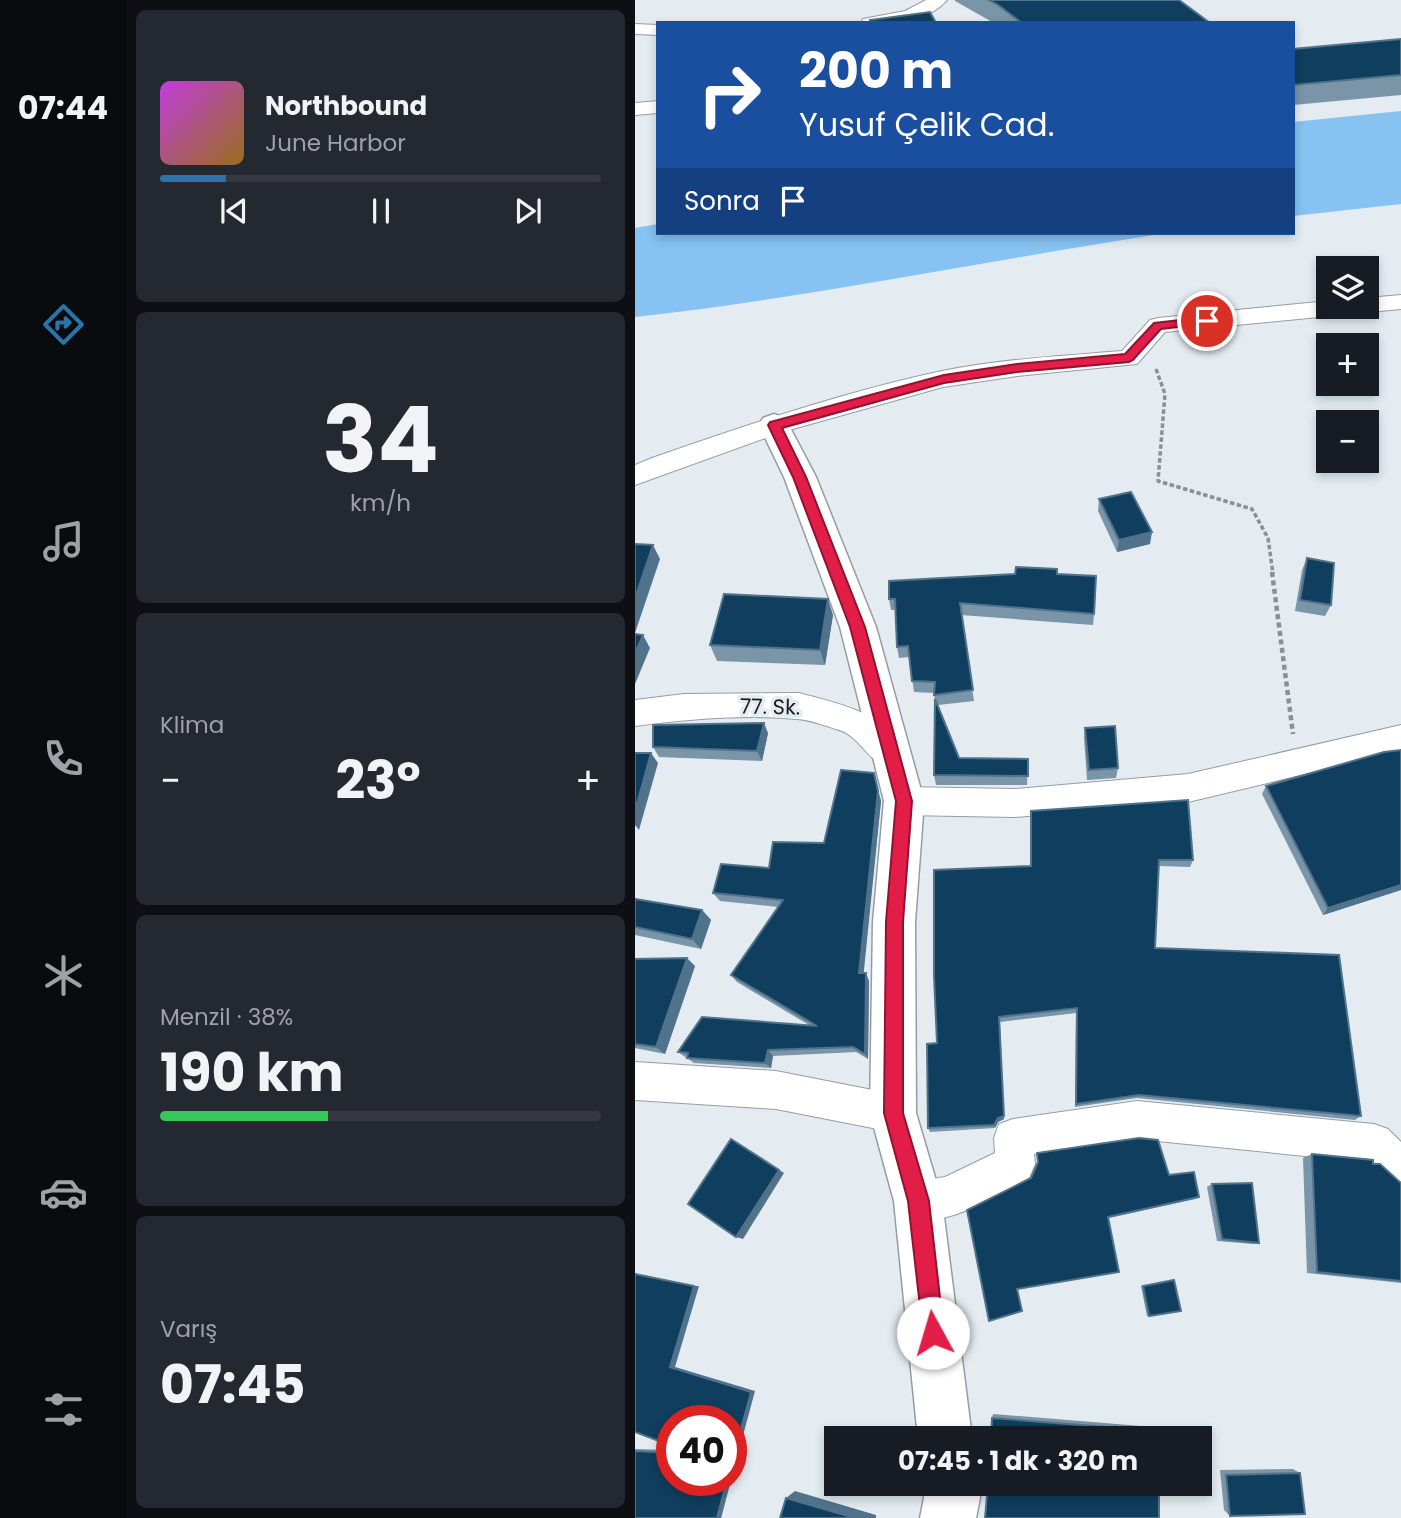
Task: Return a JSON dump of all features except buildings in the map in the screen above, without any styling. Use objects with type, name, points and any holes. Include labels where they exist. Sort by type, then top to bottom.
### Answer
[{"type":"street","points":[[879,21],[910,15],[939,0]]},
{"type":"street","points":[[635,29],[656,30]]},
{"type":"street","points":[[635,109],[656,107]]},
{"type":"street","points":[[1379,304],[1401,302]]},
{"type":"street","points":[[635,476],[774,425],[944,379],[1017,368],[1129,358],[1158,326],[1316,310]]},
{"type":"street","points":[[774,425],[800,477],[857,627],[904,801],[894,922],[893,1113],[919,1201],[944,1426]]},
{"type":"street","name":"77. Sk.","points":[[635,713],[685,707],[799,706],[855,721],[890,753]]},
{"type":"street","points":[[904,801],[1015,803],[1188,788],[1401,738]]},
{"type":"street","points":[[635,1081],[776,1090],[893,1113]]},
{"type":"street","points":[[919,1201],[948,1197],[1015,1164],[1013,1138],[1137,1120],[1374,1143],[1401,1170]]},
{"type":"street","points":[[948,1518],[952,1496]]},
{"type":"path","points":[[1135,351],[1155,365],[1165,394],[1158,481],[1252,509],[1268,538],[1295,746],[1293,765]]},
{"type":"water","points":[[1401,111],[1401,204],[1295,216],[1295,122]]},
{"type":"water","points":[[656,224],[656,235],[1155,235],[835,289],[635,317],[635,228]]},
{"type":"route","points":[[933,1333],[919,1201],[893,1113],[894,922],[904,801],[857,627],[800,477],[774,425],[944,379],[1017,368],[1129,358],[1158,326],[1207,321]]}]
